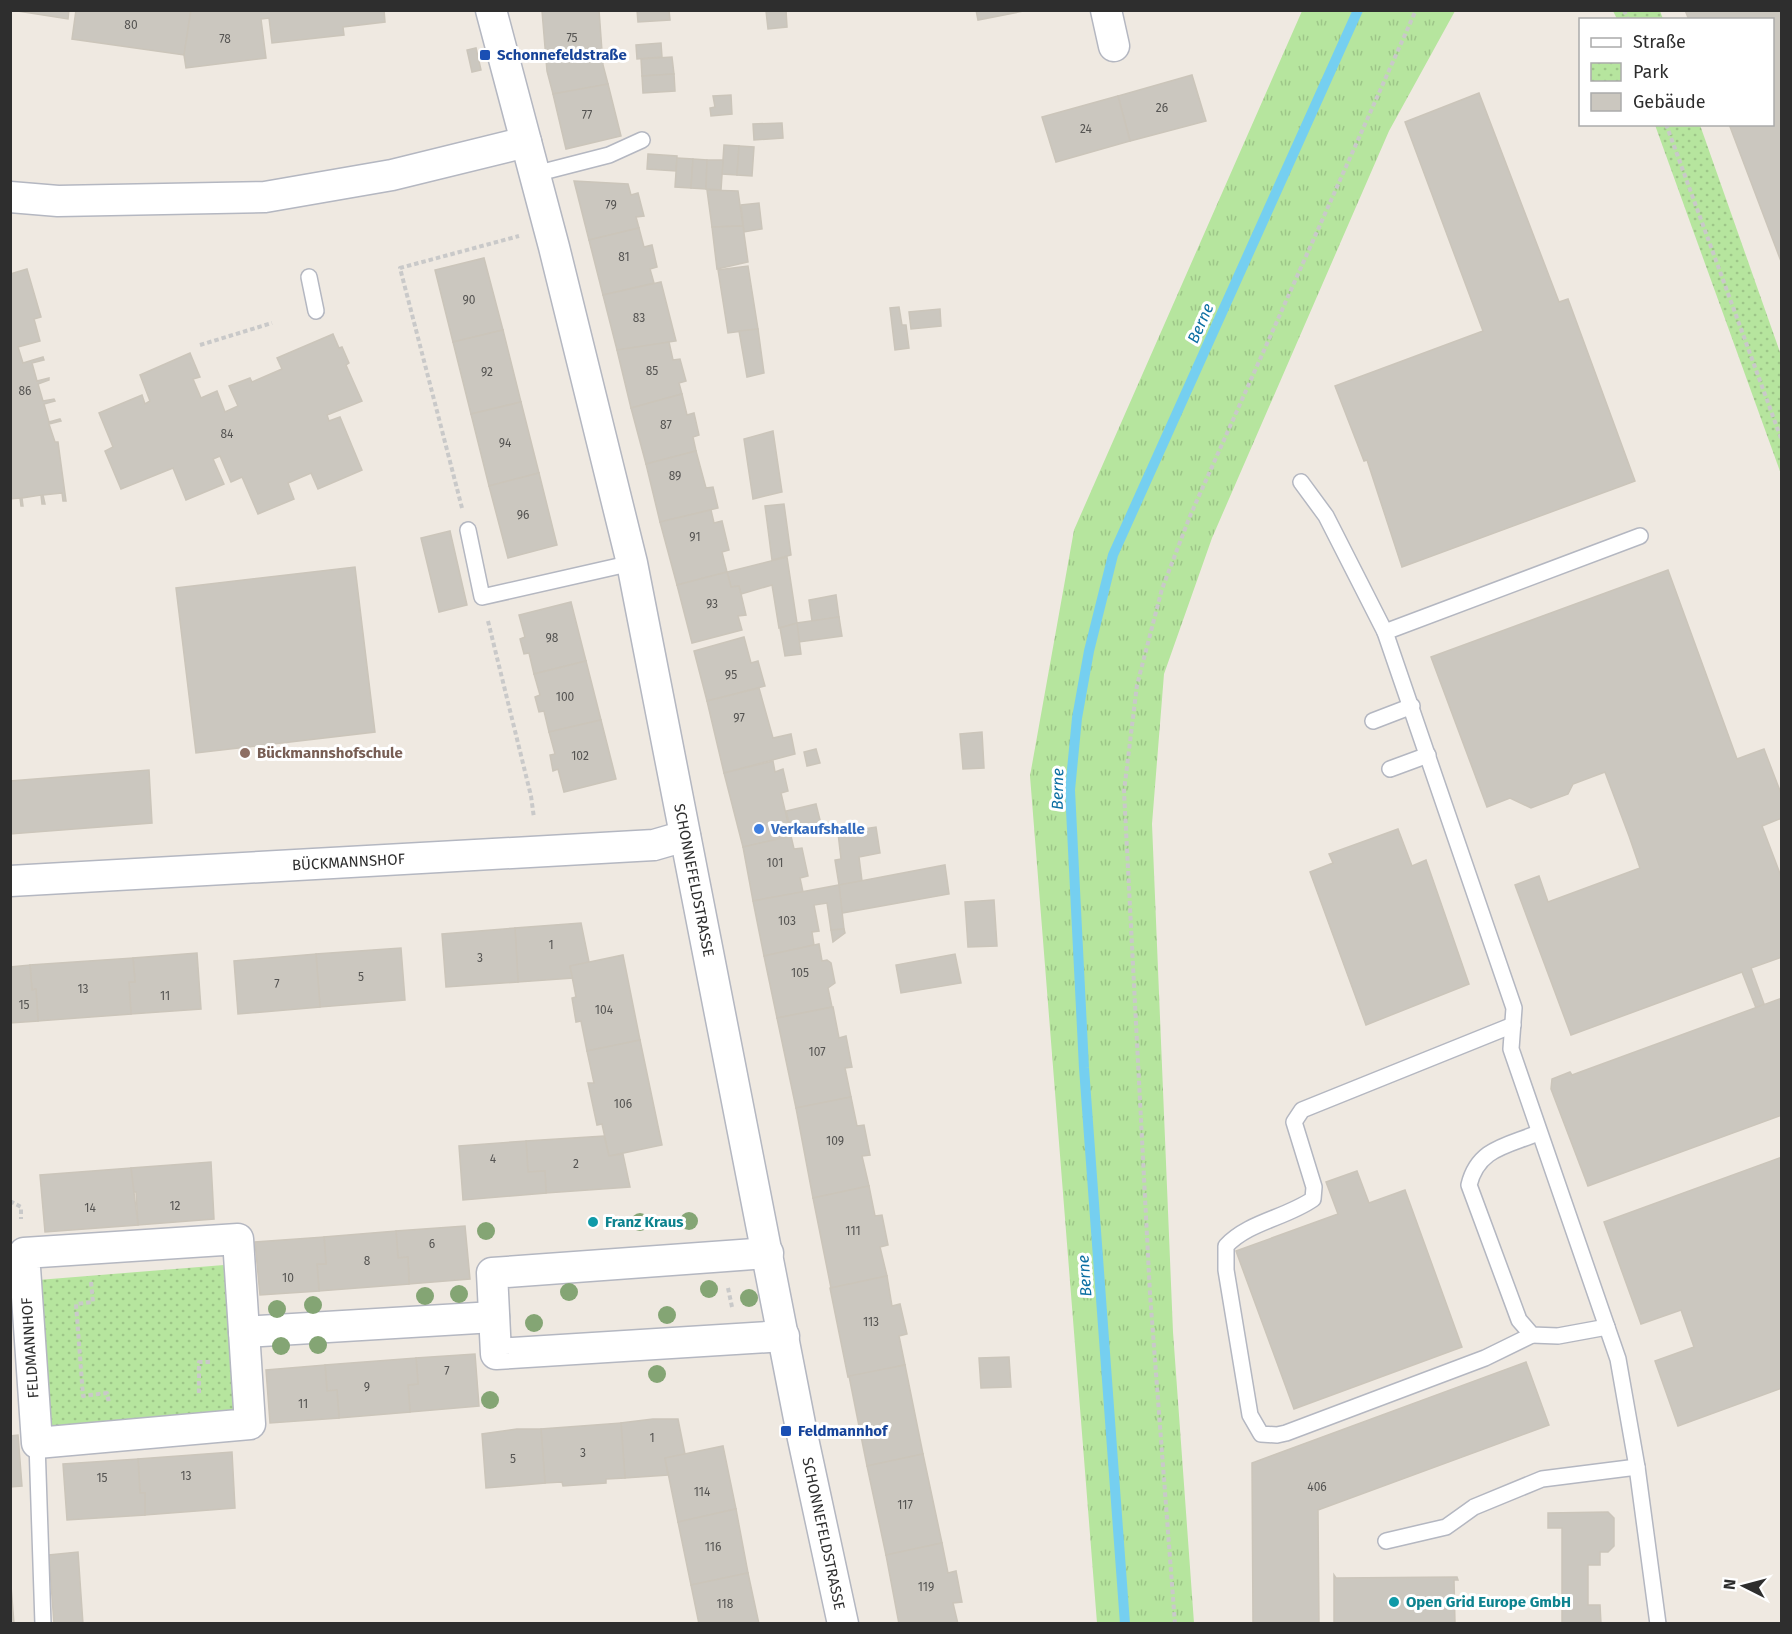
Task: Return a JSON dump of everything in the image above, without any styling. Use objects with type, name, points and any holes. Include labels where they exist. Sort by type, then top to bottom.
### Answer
[{"type":"street","name":"SCHONNEFELDSTRASSE","points":[[491,10],[549,228],[632,562],[784,1336],[843,1623]]},
{"type":"street","points":[[1106,10],[1113,46]]},
{"type":"street","points":[[10,197],[58,201],[265,197],[392,175],[526,142]]},
{"type":"street","name":"BÜCKMANNSHOF","points":[[10,881],[654,845],[685,836]]},
{"type":"street","name":"FELDMANNHOF","points":[[238,1239],[245,1346],[250,1424],[37,1443],[24,1253],[238,1239]]},
{"type":"street","points":[[768,1253],[492,1273],[496,1354],[784,1336]]},
{"type":"street","points":[[245,1346],[494,1317]]},
{"type":"lane","points":[[535,174],[609,155],[642,140]]},
{"type":"lane","points":[[309,277],[316,311]]},
{"type":"lane","points":[[1301,482],[1326,516],[1385,632],[1514,1008],[1511,1049],[1617,1359],[1637,1467],[1658,1623]]},
{"type":"lane","points":[[468,530],[482,597],[632,562]]},
{"type":"lane","points":[[1385,632],[1640,536]]},
{"type":"lane","points":[[1372,721],[1412,706]]},
{"type":"lane","points":[[1390,769],[1428,755]]},
{"type":"lane","points":[[1513,1025],[1302,1110],[1293,1122],[1314,1187],[1313,1199],[1300,1208],[1236,1235],[1226,1246],[1226,1270],[1250,1415],[1261,1434],[1286,1433],[1485,1358],[1532,1335],[1557,1336],[1607,1328]]},
{"type":"lane","points":[[1532,1335],[1519,1320],[1469,1185],[1473,1172],[1483,1156],[1538,1133]]},
{"type":"lane","points":[[37,1443],[43,1623]]},
{"type":"lane","points":[[1386,1541],[1446,1527],[1474,1507],[1542,1479],[1637,1467]]},
{"type":"path","points":[[1175,1623],[1150,1294],[1124,791],[1137,685],[1162,589],[1190,516],[1416,10]]},
{"type":"path","points":[[1667,126],[1782,441]]},
{"type":"path","points":[[468,530],[400,268],[549,228]]},
{"type":"path","points":[[200,345],[272,323]]},
{"type":"path","points":[[482,597],[531,796],[538,852]]},
{"type":"path","points":[[87,1249],[93,1302],[76,1304],[83,1396],[107,1393],[112,1436]]},
{"type":"path","points":[[722,1256],[740,1340]]},
{"type":"path","points":[[189,1394],[201,1393],[199,1362],[245,1346]]},
{"type":"path","points":[[108,1400],[120,1400]]},
{"type":"green space","points":[[1302,11],[1455,11],[1389,131],[1212,538],[1164,674],[1152,824],[1173,1332],[1194,1623],[1097,1623],[1030,776],[1074,530]]},
{"type":"green space","points":[[1613,11],[1660,11],[1663,18],[1616,18]]},
{"type":"green space","points":[[1655,126],[1700,126],[1781,355],[1781,474]]},
{"type":"green space","points":[[224,1265],[234,1414],[47,1431],[38,1280]]},
{"type":"building","points":[[11,10],[69,10],[68,19]]},
{"type":"building","points":[[76,10],[191,10],[184,55],[72,39]]},
{"type":"building","points":[[191,10],[384,10],[385,22],[343,27],[344,35],[272,43],[269,18],[261,19],[266,58],[186,68],[184,55]]},
{"type":"building","points":[[599,10],[603,65],[608,84],[553,94],[547,71],[542,11]]},
{"type":"building","points":[[637,10],[669,10],[670,20],[638,22]]},
{"type":"building","points":[[786,10],[787,27],[768,29],[766,11]]},
{"type":"building","points":[[976,10],[1024,10],[1024,11],[978,20]]},
{"type":"building","points":[[1685,10],[1782,10],[1782,264],[1730,126],[1774,126],[1774,18],[1688,18]]},
{"type":"building","points":[[661,43],[662,57],[637,59],[636,45]]},
{"type":"building","points":[[476,48],[481,70],[472,72],[467,50]]},
{"type":"building","points":[[672,57],[674,74],[642,76],[641,59]]},
{"type":"building","points":[[674,74],[675,91],[643,93],[642,76]]},
{"type":"building","points":[[1192,75],[1206,121],[1130,141],[1118,96]]},
{"type":"building","points":[[608,84],[621,136],[566,149],[553,94]]},
{"type":"building","points":[[1479,93],[1559,302],[1568,299],[1635,481],[1402,567],[1367,460],[1364,461],[1335,386],[1483,331],[1405,122]]},
{"type":"building","points":[[731,95],[732,114],[711,116],[710,108],[715,107],[713,96]]},
{"type":"building","points":[[1118,96],[1130,141],[1056,162],[1042,117]]},
{"type":"building","points":[[782,123],[783,138],[754,140],[753,124]]},
{"type":"building","points":[[724,145],[739,146],[737,175],[722,174]]},
{"type":"building","points":[[739,146],[754,147],[752,176],[737,175]]},
{"type":"building","points":[[648,154],[677,156],[676,171],[647,169]]},
{"type":"building","points":[[677,158],[693,159],[691,188],[675,187]]},
{"type":"building","points":[[693,159],[707,160],[706,189],[691,188]]},
{"type":"building","points":[[707,160],[723,160],[721,190],[706,189]]},
{"type":"building","points":[[574,181],[628,184],[631,195],[638,193],[644,216],[636,217],[639,228],[589,240]]},
{"type":"building","points":[[707,190],[738,191],[743,226],[712,227]]},
{"type":"building","points":[[759,203],[762,229],[744,232],[741,205]]},
{"type":"building","points":[[743,226],[748,262],[717,269],[712,227]]},
{"type":"building","points":[[639,228],[644,247],[652,245],[657,267],[650,269],[654,283],[603,295],[589,240]]},
{"type":"building","points":[[484,258],[503,330],[453,342],[435,270]]},
{"type":"building","points":[[748,266],[758,329],[728,333],[718,270]]},
{"type":"building","points":[[27,269],[41,317],[34,319],[40,341],[18,347],[23,363],[43,357],[44,360],[32,363],[37,381],[49,378],[38,384],[43,401],[54,399],[55,401],[44,404],[49,422],[60,419],[61,421],[49,424],[55,442],[58,442],[66,501],[63,501],[62,493],[43,495],[45,504],[42,504],[41,495],[22,498],[23,506],[21,506],[20,498],[10,499],[10,274]]},
{"type":"building","points":[[661,282],[676,341],[617,350],[603,295]]},
{"type":"building","points":[[899,307],[902,325],[906,325],[909,348],[895,350],[890,308]]},
{"type":"building","points":[[940,309],[941,326],[911,329],[909,312]]},
{"type":"building","points":[[758,329],[764,373],[747,377],[739,331]]},
{"type":"building","points":[[503,330],[521,402],[471,414],[453,342]]},
{"type":"building","points":[[333,334],[349,363],[346,365],[362,401],[327,415],[329,421],[340,417],[362,470],[318,489],[311,473],[288,483],[294,499],[258,514],[242,477],[231,482],[220,456],[213,459],[224,484],[186,500],[173,468],[121,489],[105,451],[113,447],[99,413],[142,395],[145,404],[150,401],[140,375],[190,353],[200,377],[193,379],[201,398],[217,391],[225,412],[238,406],[229,386],[250,378],[252,382],[282,369],[277,358]]},
{"type":"building","points":[[669,342],[673,360],[680,359],[686,381],[679,383],[682,394],[631,408],[617,350]]},
{"type":"building","points":[[682,394],[687,415],[694,413],[699,435],[693,437],[696,451],[646,464],[631,408]]},
{"type":"building","points":[[521,402],[539,473],[489,486],[471,414]]},
{"type":"building","points":[[773,431],[782,492],[753,499],[744,439]]},
{"type":"building","points":[[696,451],[706,488],[713,487],[718,508],[660,522],[646,464]]},
{"type":"building","points":[[539,473],[557,545],[508,558],[489,486]]},
{"type":"building","points":[[784,504],[791,555],[772,560],[765,506]]},
{"type":"building","points":[[711,510],[714,523],[722,521],[729,550],[722,552],[727,572],[677,585],[660,522]]},
{"type":"building","points":[[450,531],[467,605],[439,612],[421,538]]},
{"type":"building","points":[[787,557],[797,623],[779,628],[772,585],[741,594],[739,586],[731,587],[727,572]]},
{"type":"building","points":[[355,567],[375,732],[196,753],[176,588]]},
{"type":"building","points":[[1668,570],[1737,759],[1764,749],[1782,796],[1782,818],[1762,826],[1782,879],[1782,957],[1751,968],[1764,1004],[1756,1008],[1742,972],[1571,1035],[1515,885],[1539,876],[1548,902],[1640,868],[1629,836],[1605,772],[1573,784],[1568,794],[1531,808],[1510,798],[1487,807],[1431,657]]},
{"type":"building","points":[[727,572],[731,587],[739,586],[746,615],[738,616],[742,630],[692,643],[677,585]]},
{"type":"building","points":[[836,595],[839,617],[812,621],[809,600]]},
{"type":"building","points":[[571,602],[586,661],[534,674],[529,653],[524,654],[520,639],[525,637],[519,615]]},
{"type":"building","points":[[839,617],[842,636],[799,642],[797,623]]},
{"type":"building","points":[[797,623],[801,654],[785,656],[780,628]]},
{"type":"building","points":[[744,637],[751,663],[758,661],[765,686],[707,701],[694,651]]},
{"type":"building","points":[[586,661],[601,720],[549,732],[544,711],[539,712],[535,697],[540,695],[534,674]]},
{"type":"building","points":[[759,688],[773,738],[791,734],[795,754],[724,773],[707,701]]},
{"type":"building","points":[[601,720],[616,779],[564,792],[558,769],[553,771],[550,755],[555,754],[549,732]]},
{"type":"building","points":[[982,732],[984,768],[963,769],[960,734]]},
{"type":"building","points":[[816,749],[820,763],[807,766],[804,752]]},
{"type":"building","points":[[773,761],[775,772],[783,769],[788,791],[781,793],[791,836],[743,847],[724,773]]},
{"type":"building","points":[[149,770],[152,823],[10,834],[10,781]]},
{"type":"building","points":[[816,804],[822,828],[792,835],[786,811]]},
{"type":"building","points":[[876,827],[880,853],[859,857],[862,881],[839,885],[835,860],[841,859],[838,833]]},
{"type":"building","points":[[1398,829],[1412,866],[1426,860],[1469,984],[1366,1025],[1310,872],[1333,863],[1329,854]]},
{"type":"building","points":[[791,836],[794,849],[802,848],[808,876],[800,878],[803,892],[753,901],[743,847]]},
{"type":"building","points":[[945,865],[949,894],[842,913],[839,885]]},
{"type":"building","points":[[839,885],[844,929],[831,930],[827,903],[814,905],[819,931],[812,932],[814,945],[764,956],[753,901]]},
{"type":"building","points":[[994,900],[997,946],[968,947],[965,902]]},
{"type":"building","points":[[581,923],[589,962],[570,966],[573,978],[518,982],[515,928]]},
{"type":"building","points":[[515,928],[518,982],[446,987],[442,934]]},
{"type":"building","points":[[844,929],[845,933],[833,942],[831,930]]},
{"type":"building","points":[[819,944],[822,961],[827,960],[831,963],[835,983],[828,988],[832,1007],[777,1018],[764,956]]},
{"type":"building","points":[[401,948],[405,1000],[320,1007],[316,954]]},
{"type":"building","points":[[197,953],[201,1009],[131,1014],[129,982],[135,982],[133,958]]},
{"type":"building","points":[[316,954],[320,1007],[238,1014],[234,961]]},
{"type":"building","points":[[955,954],[961,983],[901,993],[896,965]]},
{"type":"building","points":[[623,955],[640,1040],[587,1051],[581,1021],[576,1022],[572,998],[576,997],[570,966]]},
{"type":"building","points":[[133,958],[135,982],[129,982],[131,1014],[38,1021],[36,989],[32,990],[30,965]]},
{"type":"building","points":[[30,965],[32,990],[36,989],[38,1021],[10,1023],[10,967]]},
{"type":"building","points":[[1782,998],[1782,1115],[1588,1186],[1551,1089],[1552,1079],[1570,1072],[1572,1075]]},
{"type":"building","points":[[833,1007],[839,1038],[846,1036],[852,1067],[845,1068],[851,1097],[796,1108],[777,1018]]},
{"type":"building","points":[[640,1040],[662,1145],[609,1156],[602,1124],[597,1125],[588,1083],[594,1083],[587,1051]]},
{"type":"building","points":[[851,1097],[857,1126],[864,1125],[870,1155],[862,1156],[869,1186],[813,1198],[796,1108]]},
{"type":"building","points":[[604,1136],[609,1156],[623,1154],[630,1187],[546,1193],[545,1171],[528,1172],[526,1141]]},
{"type":"building","points":[[526,1141],[528,1172],[545,1171],[546,1193],[463,1200],[459,1146]]},
{"type":"building","points":[[1782,1157],[1782,1388],[1678,1426],[1655,1361],[1694,1347],[1681,1310],[1641,1324],[1604,1222]]},
{"type":"building","points":[[211,1162],[214,1219],[138,1225],[136,1192],[133,1192],[131,1168]]},
{"type":"building","points":[[131,1168],[138,1225],[45,1232],[40,1175]]},
{"type":"building","points":[[1357,1171],[1369,1203],[1405,1190],[1462,1347],[1294,1409],[1236,1251],[1338,1214],[1326,1182]]},
{"type":"building","points":[[869,1186],[875,1216],[882,1215],[888,1245],[880,1247],[887,1276],[831,1288],[813,1198]]},
{"type":"building","points":[[465,1226],[470,1279],[409,1284],[408,1257],[398,1258],[396,1231]]},
{"type":"building","points":[[396,1231],[398,1258],[408,1257],[409,1284],[319,1291],[317,1264],[326,1264],[324,1237]]},
{"type":"building","points":[[324,1237],[326,1264],[317,1264],[319,1291],[260,1295],[255,1242]]},
{"type":"building","points":[[887,1276],[892,1306],[900,1304],[907,1334],[899,1336],[905,1365],[848,1377],[830,1288]]},
{"type":"building","points":[[475,1354],[479,1406],[410,1412],[408,1385],[418,1384],[416,1358]]},
{"type":"building","points":[[1009,1357],[1011,1387],[981,1388],[979,1358]]},
{"type":"building","points":[[416,1358],[418,1384],[408,1385],[410,1412],[339,1418],[337,1390],[327,1391],[325,1365]]},
{"type":"building","points":[[1526,1362],[1549,1425],[1318,1510],[1319,1624],[1253,1624],[1252,1463]]},
{"type":"building","points":[[325,1365],[327,1391],[337,1390],[339,1418],[270,1423],[266,1370]]},
{"type":"building","points":[[905,1365],[923,1454],[867,1466],[849,1376]]},
{"type":"building","points":[[678,1419],[685,1454],[665,1458],[668,1475],[625,1478],[621,1423]]},
{"type":"building","points":[[621,1423],[625,1478],[606,1479],[606,1483],[563,1486],[562,1482],[545,1483],[541,1429]]},
{"type":"building","points":[[517,1429],[541,1429],[545,1483],[486,1488],[482,1434]]},
{"type":"building","points":[[18,1435],[22,1486],[10,1487],[10,1436]]},
{"type":"building","points":[[723,1446],[736,1509],[678,1522],[665,1458]]},
{"type":"building","points":[[232,1452],[235,1508],[145,1515],[145,1493],[140,1493],[138,1459]]},
{"type":"building","points":[[923,1454],[942,1543],[886,1555],[867,1466]]},
{"type":"building","points":[[138,1459],[140,1493],[145,1493],[145,1515],[67,1520],[63,1464]]},
{"type":"building","points":[[736,1509],[748,1573],[691,1585],[678,1522]]},
{"type":"building","points":[[1608,1512],[1614,1518],[1614,1546],[1608,1552],[1600,1552],[1600,1565],[1588,1565],[1588,1605],[1600,1605],[1601,1624],[1562,1624],[1562,1528],[1548,1528],[1548,1513]]},
{"type":"building","points":[[942,1543],[948,1573],[956,1571],[962,1602],[953,1603],[958,1624],[899,1624],[886,1555]]},
{"type":"building","points":[[78,1552],[83,1624],[54,1624],[49,1555]]},
{"type":"building","points":[[10,1573],[14,1624],[10,1624]]},
{"type":"building","points":[[748,1573],[759,1624],[699,1624],[691,1585]]},
{"type":"building","name":"Open Grid Europe GmbH","points":[[1334,1575],[1336,1578],[1457,1577],[1458,1580],[1454,1580],[1455,1624],[1334,1624]]},
{"type":"waterway","name":"Berne","points":[[1125,1624],[1084,1068],[1070,790],[1077,718],[1089,651],[1113,555],[1358,10]]},
{"type":"place","name":"Schonnefeldstraße","points":[[485,55]]},
{"type":"place","name":"Bückmannshofschule","points":[[245,753]]},
{"type":"place","name":"Verkaufshalle","points":[[759,829]]},
{"type":"place","name":"Franz Kraus","points":[[593,1222]]},
{"type":"place","name":"Feldmannhof","points":[[786,1431]]},
{"type":"place","name":"Open Grid Europe GmbH","points":[[1394,1602]]}]
